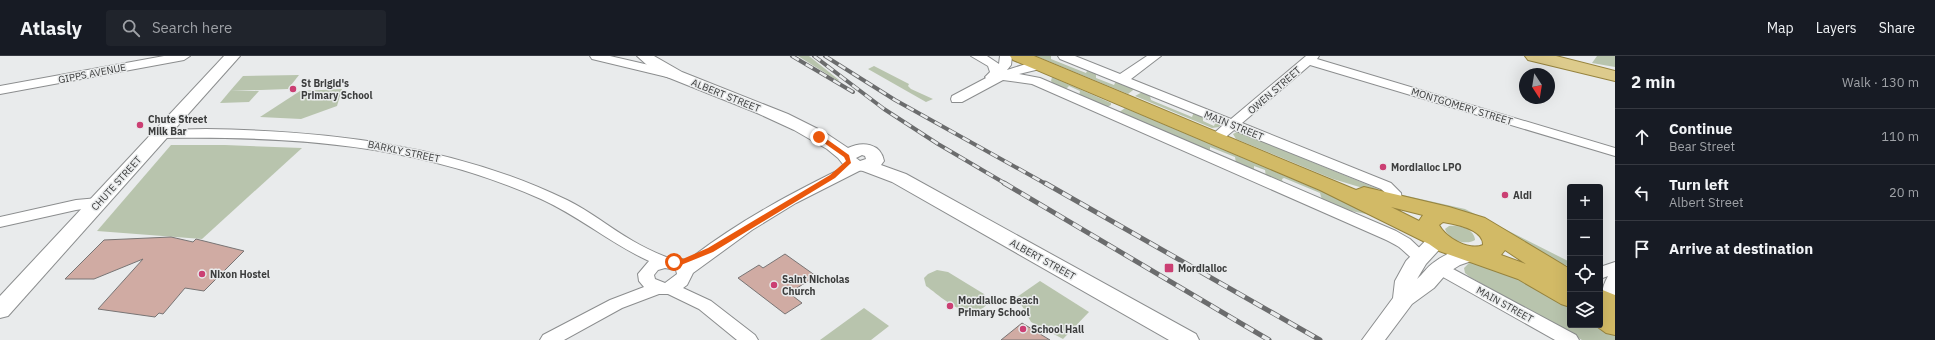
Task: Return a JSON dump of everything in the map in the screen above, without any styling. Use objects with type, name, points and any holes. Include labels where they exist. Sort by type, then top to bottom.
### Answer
[{"type":"highway","name":"MAIN STREET","points":[[1019,56],[1328,185],[1451,248],[1474,253]]},
{"type":"highway","name":"MAIN STREET","points":[[1328,185],[1470,221],[1564,274]]},
{"type":"highway","points":[[1436,239],[1430,231],[1428,225],[1432,218],[1443,215],[1470,221],[1491,234],[1496,240],[1494,250],[1488,253],[1474,253]]},
{"type":"highway","points":[[1474,253],[1522,271],[1567,296]]},
{"type":"main road","points":[[1534,56],[1615,76]]},
{"type":"street","name":"GIPPS AVENUE","points":[[0,90],[184,56]]},
{"type":"street","name":"CHUTE STREET","points":[[0,310],[232,56]]},
{"type":"street","name":"ALBERT STREET","points":[[596,56],[645,69],[675,73],[761,103],[859,160],[899,178],[1188,340]]},
{"type":"street","points":[[645,56],[656,66],[675,73]]},
{"type":"street","points":[[656,56],[675,73]]},
{"type":"street","points":[[978,56],[993,64],[999,75]]},
{"type":"street","points":[[999,75],[1005,65],[1006,56]]},
{"type":"street","name":"MAIN STREET","points":[[1064,56],[1386,186],[1394,193],[1394,201]]},
{"type":"street","points":[[1122,79],[1156,56]]},
{"type":"street","name":"OWEN STREET","points":[[1216,138],[1311,58]]},
{"type":"street","name":"MONTGOMERY STREET","points":[[1311,58],[1615,152]]},
{"type":"street","points":[[957,99],[999,75],[1018,69],[1042,65],[1046,81],[1052,88]]},
{"type":"street","name":"MAIN STREET","points":[[999,75],[1030,79],[1052,88],[1343,214],[1397,239],[1421,257]]},
{"type":"street","name":"BARKLY STREET","points":[[161,134],[237,133],[324,138],[379,145],[431,156],[485,172],[545,196],[575,210],[628,245],[678,268],[705,304],[749,340]]},
{"type":"street","points":[[656,282],[657,263],[678,268],[859,160]]},
{"type":"street","points":[[0,222],[76,205],[98,203]]},
{"type":"street","name":"MAIN STREET","points":[[1343,214],[1406,224]]},
{"type":"street","points":[[1404,299],[1406,279],[1436,239]]},
{"type":"street","name":"BARKLY STREET","points":[[628,245],[656,282],[705,304]]},
{"type":"street","points":[[1373,340],[1404,299],[1426,283],[1440,268],[1453,260],[1474,253]]},
{"type":"street","points":[[1421,257],[1440,268]]},
{"type":"street","points":[[549,340],[656,282],[681,282],[678,268]]},
{"type":"street","name":"MAIN STREET","points":[[1440,268],[1570,340]]},
{"type":"street","points":[[1603,272],[1615,268]]},
{"type":"street","points":[[1609,311],[1609,293],[1615,278]]},
{"type":"green space","points":[[798,56],[809,56],[839,80],[838,81]]},
{"type":"green space","points":[[1036,56],[1051,56],[1051,59],[1086,73],[1088,69],[1096,72],[1096,78],[1114,85],[1116,81],[1137,87],[1128,94]]},
{"type":"green space","points":[[1597,56],[1615,56],[1615,67],[1592,63]]},
{"type":"green space","points":[[874,66],[909,84],[908,86],[911,89],[933,99],[926,102],[868,69]]},
{"type":"green space","points":[[299,75],[288,89],[230,91],[243,76]]},
{"type":"green space","points":[[1052,77],[1111,103],[1111,105],[1107,107],[1079,96],[1080,91],[1069,86],[1065,90],[1055,86],[1051,81]]},
{"type":"green space","points":[[342,89],[337,106],[301,119],[260,117],[300,91]]},
{"type":"green space","points":[[230,91],[259,91],[249,102],[220,103]]},
{"type":"green space","points":[[1144,91],[1149,93],[1151,100],[1192,117],[1194,112],[1203,116],[1203,121],[1214,126],[1216,121],[1221,124],[1219,127],[1212,128],[1135,96]]},
{"type":"green space","points":[[1125,108],[1342,200],[1371,215],[1346,210],[1322,200],[1320,193],[1284,178],[1282,179],[1283,184],[1266,177],[1265,170],[1254,166],[1254,170],[1236,163],[1235,157],[1210,147],[1210,152],[1118,113]]},
{"type":"green space","points":[[1242,132],[1378,189],[1376,192],[1333,179],[1236,139],[1233,134]]},
{"type":"green space","points":[[171,145],[225,145],[302,148],[202,239],[97,231]]},
{"type":"green space","points":[[1403,195],[1465,209],[1567,260],[1567,266],[1403,197]]},
{"type":"green space","points":[[1449,226],[1457,226],[1469,230],[1474,236],[1475,240],[1471,242],[1462,242],[1453,239],[1445,229]]},
{"type":"green space","points":[[1469,263],[1481,264],[1494,267],[1521,278],[1567,304],[1567,328],[1603,328],[1603,327],[1615,333],[1615,340],[1582,340],[1470,277],[1465,273],[1464,268]]},
{"type":"green space","points":[[937,270],[948,272],[984,294],[988,303],[981,309],[973,312],[965,311],[948,302],[926,286],[924,278],[928,274]]},
{"type":"green space","points":[[1040,281],[1089,312],[1063,339],[1031,322],[1017,297]]},
{"type":"green space","points":[[864,308],[889,326],[871,340],[820,340]]},
{"type":"building","name":"Nixon Hostel","points":[[171,237],[193,242],[196,239],[244,251],[204,291],[185,288],[163,314],[159,313],[155,317],[98,309],[143,259],[94,279],[65,279],[104,240]]},
{"type":"building","name":"Saint Nicholas Church","points":[[785,254],[816,276],[789,293],[802,303],[785,314],[738,278],[759,265],[763,268]]},
{"type":"building","name":"School Hall","points":[[1022,323],[1050,340],[1001,340]]},
{"type":"railway","points":[[792,56],[853,92]]},
{"type":"railway","points":[[814,56],[884,109],[938,144],[1006,184]]},
{"type":"railway","points":[[825,56],[895,100],[1046,184]]},
{"type":"railway","points":[[1004,183],[1269,340]]},
{"type":"railway","points":[[1045,183],[1320,340]]},
{"type":"place","name":"St Brigid's Primary School","points":[[293,89]]},
{"type":"place","name":"Chute Street Milk Bar","points":[[140,125]]},
{"type":"place","name":"Mordialloc LPO","points":[[1383,167]]},
{"type":"place","name":"Aldi","points":[[1505,195]]},
{"type":"place","name":"Mordialloc","points":[[1169,268]]},
{"type":"place","name":"Nixon Hostel","points":[[202,274]]},
{"type":"place","name":"Saint Nicholas Church","points":[[774,285]]},
{"type":"place","name":"Mordialloc Beach Primary School","points":[[950,306]]},
{"type":"place","name":"School Hall","points":[[1023,329]]},
{"type":"route","points":[[674,262],[678,263],[710,250],[771,212],[832,177],[849,161],[847,156],[840,150],[819,137]]}]
